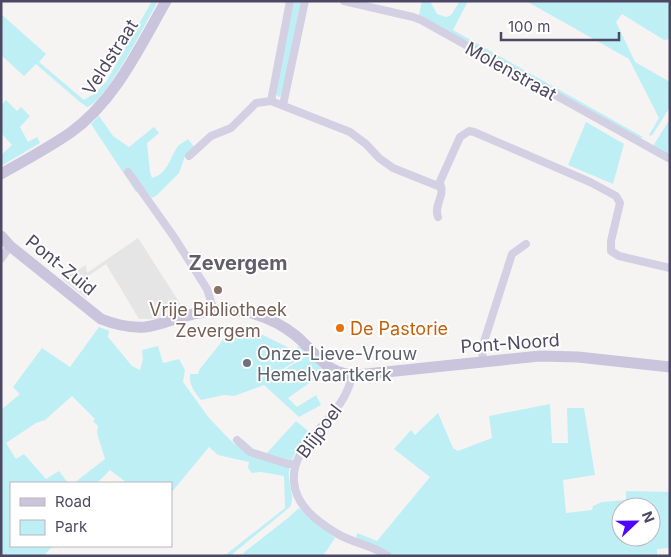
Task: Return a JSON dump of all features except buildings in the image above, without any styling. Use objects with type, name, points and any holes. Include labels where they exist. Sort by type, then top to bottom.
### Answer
[{"type":"street","name":"Veldstraat","points":[[1,174],[71,132],[96,110],[118,84],[166,1]]},
{"type":"street","points":[[271,101],[290,1]]},
{"type":"street","points":[[283,104],[305,1]]},
{"type":"street","name":"Molenstraat","points":[[344,1],[421,20],[670,159]]},
{"type":"street","points":[[189,156],[211,136],[232,128],[256,103],[271,101],[283,104],[350,132],[393,168],[438,186],[460,137],[469,131],[474,132],[582,178],[616,196],[620,203],[611,251],[619,256],[670,268]]},
{"type":"street","points":[[128,172],[207,288],[214,311]]},
{"type":"street","points":[[438,217],[437,210],[443,190],[440,182]]},
{"type":"street","name":"Pont-Zuid","points":[[1,236],[10,246],[101,318],[123,326],[148,327],[195,313],[214,311],[246,312],[262,316],[274,322],[296,336],[324,364],[336,371],[352,375]]},
{"type":"street","points":[[483,362],[482,348],[512,254],[526,244]]},
{"type":"street","points":[[1,259],[10,246]]},
{"type":"street","name":"Pont-Noord","points":[[352,375],[540,356],[578,357],[670,367]]},
{"type":"street","name":"Blijpoel","points":[[352,375],[350,387],[344,399],[302,450],[294,464],[294,492],[307,512],[337,534],[381,551],[388,556]]},
{"type":"street","points":[[237,440],[250,452],[288,464],[294,464]]},
{"type":"shaded area","points":[[138,238],[181,305],[157,319],[139,319],[106,264],[88,276],[93,294],[86,298],[62,279],[86,265],[87,273]]},
{"type":"green space","points":[[152,1],[158,1],[125,60],[104,92],[95,102],[87,107],[36,64],[24,76],[1,55],[1,14],[46,54],[39,62],[84,100],[95,93],[106,82]]},
{"type":"green space","points":[[294,1],[301,1],[282,95],[278,97],[275,92]]},
{"type":"green space","points":[[422,1],[430,1],[437,14],[446,17],[451,15],[460,1],[468,1],[453,30],[643,137],[639,139],[419,15]]},
{"type":"green space","points":[[526,1],[670,1],[670,39],[664,40],[622,14],[616,22],[635,62],[670,82],[670,107],[651,136],[649,135],[659,118],[629,59]]},
{"type":"green space","points":[[6,100],[17,111],[21,107],[30,116],[20,127],[28,142],[37,137],[40,143],[1,166],[1,155],[12,145],[1,133],[1,105]]},
{"type":"green space","points":[[99,116],[113,136],[129,147],[154,127],[159,133],[147,143],[152,178],[162,173],[180,144],[188,139],[195,148],[185,156],[179,173],[152,198],[143,188],[136,192],[91,124]]},
{"type":"green space","points":[[670,119],[670,155],[653,146]]},
{"type":"green space","points":[[586,122],[624,144],[613,184],[568,165]]},
{"type":"green space","points":[[99,327],[109,331],[108,337],[132,366],[140,370],[143,359],[142,350],[158,346],[163,363],[179,359],[185,370],[183,382],[209,418],[235,445],[242,439],[255,450],[267,453],[296,421],[311,433],[297,451],[290,466],[289,476],[292,502],[290,507],[230,556],[224,556],[285,508],[284,476],[261,472],[252,473],[248,468],[249,462],[218,455],[209,447],[172,492],[172,482],[126,482],[110,470],[98,482],[75,482],[105,459],[97,433],[98,426],[93,421],[95,419],[72,396],[45,420],[36,423],[6,443],[16,459],[24,454],[46,479],[59,471],[67,482],[10,482],[10,547],[52,547],[43,556],[1,556],[1,410],[20,394],[13,387],[42,348],[70,367]]},
{"type":"green space","points":[[237,327],[247,329],[247,327],[293,350],[299,346],[307,354],[284,370],[308,355],[325,372],[288,398],[297,407],[316,395],[321,405],[299,417],[264,385],[234,396],[224,395],[201,400],[191,385],[190,374],[198,374],[199,370],[231,330]]},
{"type":"green space","points":[[550,404],[552,443],[568,443],[567,408],[584,408],[595,475],[563,480],[566,513],[592,510],[593,506],[602,502],[611,501],[611,547],[661,547],[661,497],[626,497],[626,491],[670,492],[670,548],[657,549],[657,556],[391,556],[356,539],[357,533],[377,541],[430,477],[394,449],[411,430],[415,435],[438,413],[453,448],[458,451],[492,438],[489,416]]},
{"type":"green space","points":[[299,508],[335,538],[323,556],[247,556],[243,553],[288,518]]},
{"type":"place","name":"Vrije Bibliotheek Zevergem","points":[[218,290]]},
{"type":"place","name":"De Pastorie","points":[[340,328]]},
{"type":"place","name":"Onze-Lieve-Vrouw Hemelvaartkerk","points":[[247,363]]},
{"type":"district","name":"Zevergem","points":[[238,263]]}]
